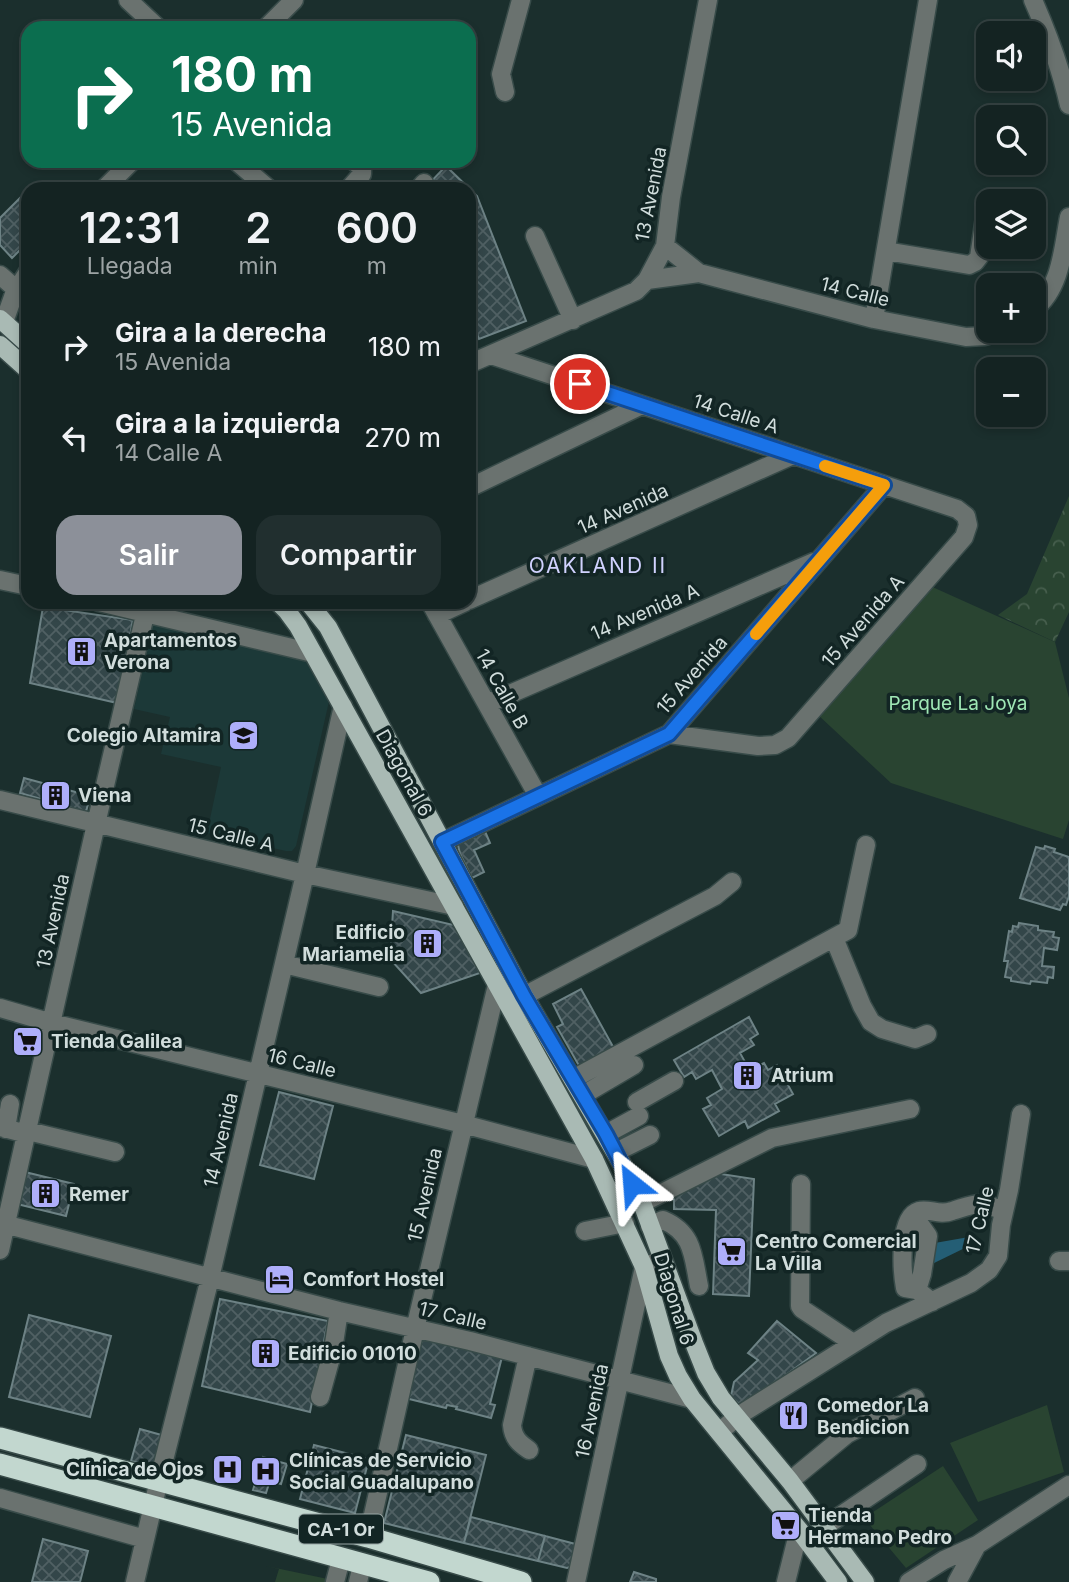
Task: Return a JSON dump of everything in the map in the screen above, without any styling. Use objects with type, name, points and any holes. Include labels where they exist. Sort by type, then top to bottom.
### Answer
[{"type":"highway","name":"CA-1 Or","points":[[0,1438],[368,1537],[521,1582]]},
{"type":"highway","name":"CA-1 Or","points":[[0,1464],[341,1559],[360,1573],[429,1582]]},
{"type":"main road","points":[[2,321],[0,344],[21,364]]},
{"type":"main road","points":[[2,321],[21,338]]},
{"type":"main road","name":"Diagonal 6","points":[[285,609],[298,626],[343,706],[594,1159],[645,1267],[668,1356],[678,1376],[692,1399],[838,1582]]},
{"type":"main road","name":"Diagonal 6","points":[[314,609],[328,627],[524,996],[616,1153],[649,1200],[657,1223],[662,1260],[706,1373],[721,1398],[790,1480],[865,1582]]},
{"type":"street","points":[[128,0],[150,21]]},
{"type":"street","points":[[273,21],[294,0]]},
{"type":"street","points":[[505,92],[502,74],[521,0]]},
{"type":"street","name":"13 Avenida","points":[[647,281],[665,246],[671,197],[708,0]]},
{"type":"street","points":[[874,319],[928,0]]},
{"type":"street","points":[[1033,0],[1065,85],[1069,106]]},
{"type":"street","points":[[112,182],[125,168]]},
{"type":"street","points":[[244,168],[261,182]]},
{"type":"street","points":[[1046,295],[1052,287],[1059,266],[1069,218]]},
{"type":"street","points":[[535,236],[573,320]]},
{"type":"street","name":"14 Calle","points":[[665,246],[699,273]]},
{"type":"street","points":[[886,251],[969,265],[977,259]]},
{"type":"street","name":"14 Calle","points":[[647,281],[699,273],[874,319],[966,337],[976,336]]},
{"type":"street","points":[[0,275],[17,290]]},
{"type":"street","points":[[476,362],[636,291],[647,281]]},
{"type":"street","points":[[2,321],[21,283]]},
{"type":"street","name":"14 Calle A","points":[[491,355],[957,509],[966,516]]},
{"type":"street","points":[[476,485],[642,405]]},
{"type":"street","name":"14 Avenida","points":[[476,597],[793,455]]},
{"type":"street","name":"15 Avenida","points":[[442,842],[669,734],[884,485]]},
{"type":"street","name":"15 Avenida A","points":[[669,734],[758,747],[775,745],[788,738],[964,537],[968,525],[966,516]]},
{"type":"street","name":"14 Avenida A","points":[[487,704],[821,559]]},
{"type":"street","points":[[0,580],[21,584]]},
{"type":"street","name":"13 Avenida","points":[[0,1250],[3,1224],[27,1133],[147,609]]},
{"type":"street","points":[[154,609],[313,653]]},
{"type":"street","name":"14 Calle B","points":[[435,609],[538,796]]},
{"type":"street","name":"14 Avenida","points":[[135,1582],[210,1278],[343,706]]},
{"type":"street","name":"15 Calle A","points":[[0,800],[305,874],[454,906]]},
{"type":"street","points":[[866,845],[841,934],[862,1006],[872,1022],[882,1029],[915,1038],[927,1034]]},
{"type":"street","points":[[524,996],[715,896],[732,882]]},
{"type":"street","points":[[573,1079],[841,934]]},
{"type":"street","points":[[284,964],[379,987]]},
{"type":"street","name":"15 Avenida","points":[[368,1537],[497,985]]},
{"type":"street","name":"16 Calle","points":[[0,1008],[594,1159]]},
{"type":"street","points":[[583,1095],[634,1065]]},
{"type":"street","points":[[606,1134],[674,1081]]},
{"type":"street","points":[[10,1104],[3,1128],[115,1152]]},
{"type":"street","points":[[649,1200],[772,1138],[910,1108]]},
{"type":"street","name":"17 Calle","points":[[719,1432],[737,1417],[886,1323],[971,1283],[989,1270],[998,1256],[1021,1114]]},
{"type":"street","points":[[616,1153],[650,1135]]},
{"type":"street","points":[[801,1184],[800,1306],[853,1343]]},
{"type":"street","points":[[932,1302],[917,1290],[905,1288],[903,1241],[911,1216],[918,1211],[938,1214],[984,1203],[1004,1212]]},
{"type":"street","points":[[585,1231],[625,1223]]},
{"type":"street","points":[[657,1223],[674,1225],[690,1243],[699,1286]]},
{"type":"street","name":"17 Calle","points":[[3,1224],[415,1329],[472,1334],[528,1356],[692,1399]]},
{"type":"street","points":[[645,1267],[662,1260]]},
{"type":"street","name":"16 Avenida","points":[[576,1582],[645,1267]]},
{"type":"street","points":[[320,1397],[333,1350],[339,1311]]},
{"type":"street","points":[[528,1356],[512,1425],[518,1442],[529,1450]]},
{"type":"street","points":[[790,1480],[847,1434],[915,1398]]},
{"type":"street","points":[[824,1527],[917,1464]]},
{"type":"street","points":[[909,1582],[944,1560],[977,1545],[1069,1485]]},
{"type":"street","points":[[0,1499],[145,1539]]},
{"type":"street","points":[[786,1582],[799,1530]]},
{"type":"street","points":[[957,1582],[977,1545]]},
{"type":"street","points":[[335,1582],[341,1559]]},
{"type":"shaded area","name":"Colegio Altamira","points":[[153,623],[305,657],[330,697],[296,846],[292,851],[207,833],[221,767],[161,754],[170,717],[134,709]]},
{"type":"shaded area","name":"Clínica de Ojos","points":[[223,1454],[238,1458],[232,1484],[217,1480]]},
{"type":"green space","points":[[1069,496],[1069,612],[1055,642],[998,615],[1027,594]]},
{"type":"green space","name":"Parque La Joya","points":[[928,585],[1055,642],[1069,698],[1069,820],[1063,839],[891,783],[817,714]]},
{"type":"green space","points":[[1047,1405],[1064,1472],[978,1502],[950,1443]]},
{"type":"green space","points":[[943,1466],[978,1520],[906,1568],[864,1518]]},
{"type":"green space","points":[[266,1566],[342,1582],[275,1582],[279,1569]]},
{"type":"water","points":[[969,1237],[971,1245],[930,1265],[929,1244]]},
{"type":"building","points":[[444,168],[448,168],[463,182],[431,182]]},
{"type":"building","points":[[476,195],[526,321],[479,339],[476,332]]},
{"type":"building","points":[[21,197],[21,249],[12,258],[0,245],[0,218]]},
{"type":"building","name":"Apartamentos Verona","points":[[43,609],[133,620],[117,703],[30,683]]},
{"type":"building","name":"Viena","points":[[24,778],[90,796],[86,812],[20,793]]},
{"type":"building","points":[[484,829],[490,843],[474,850],[484,872],[472,878],[458,845]]},
{"type":"building","points":[[1045,846],[1069,857],[1069,896],[1066,905],[1063,904],[1060,910],[1020,898],[1036,847],[1044,849]]},
{"type":"building","name":"Edificio Mariamelia","points":[[393,911],[458,926],[480,973],[421,993],[390,959]]},
{"type":"building","points":[[1019,923],[1054,932],[1053,937],[1059,938],[1057,950],[1044,948],[1042,966],[1054,967],[1053,978],[1048,977],[1047,983],[1031,981],[1030,984],[1011,981],[1011,978],[1005,977],[1008,961],[1004,961],[1009,931],[1012,932],[1013,926],[1018,927]]},
{"type":"building","points":[[581,989],[616,1052],[582,1071],[557,1027],[563,1024],[553,1004]]},
{"type":"building","name":"Atrium","points":[[749,1017],[758,1034],[750,1039],[754,1045],[740,1053],[750,1071],[764,1063],[768,1070],[777,1065],[793,1094],[775,1104],[779,1111],[748,1128],[745,1121],[719,1136],[703,1109],[711,1105],[707,1098],[722,1089],[712,1070],[696,1079],[692,1072],[684,1077],[674,1060]]},
{"type":"building","points":[[279,1092],[333,1106],[314,1179],[260,1165]]},
{"type":"building","name":"Remer","points":[[25,1172],[74,1184],[66,1216],[17,1204]]},
{"type":"building","name":"Centro Comercial La Villa","points":[[708,1172],[754,1179],[749,1296],[713,1294],[716,1210],[674,1209],[674,1192]]},
{"type":"building","name":"Edificio 01010","points":[[220,1299],[328,1321],[310,1412],[202,1386]]},
{"type":"building","points":[[29,1315],[111,1336],[90,1417],[9,1397]]},
{"type":"building","points":[[777,1321],[816,1353],[742,1407],[731,1396],[734,1382],[758,1360],[748,1353]]},
{"type":"building","points":[[421,1336],[502,1357],[490,1404],[495,1405],[491,1418],[456,1409],[457,1407],[447,1405],[446,1408],[405,1398]]},
{"type":"building","points":[[140,1429],[165,1436],[156,1468],[131,1461]]},
{"type":"building","points":[[406,1435],[486,1455],[464,1543],[384,1523]]},
{"type":"building","points":[[314,1445],[369,1459],[355,1513],[300,1499]]},
{"type":"building","name":"Clínicas de Servicio Social Guadalupano","points":[[263,1457],[276,1461],[266,1493],[253,1490]]},
{"type":"building","points":[[276,1461],[287,1464],[281,1484],[270,1481]]},
{"type":"building","points":[[471,1517],[545,1536],[538,1561],[464,1543]]},
{"type":"building","points":[[545,1536],[583,1546],[578,1564],[567,1568],[538,1561]]},
{"type":"building","points":[[43,1539],[88,1551],[80,1582],[32,1582]]},
{"type":"building","points":[[634,1572],[656,1579],[656,1582],[630,1582]]},
{"type":"slow traffic","points":[[756,634],[884,485],[825,466]]},
{"type":"place","name":"Apartamentos Verona","points":[[81,651]]},
{"type":"place","name":"Colegio Altamira","points":[[244,735]]},
{"type":"place","name":"Viena","points":[[55,795]]},
{"type":"place","name":"Edificio Mariamelia","points":[[428,943]]},
{"type":"place","name":"Tienda Galilea","points":[[28,1041]]},
{"type":"place","name":"Atrium","points":[[748,1075]]},
{"type":"place","name":"Remer","points":[[46,1194]]},
{"type":"place","name":"Centro Comercial La Villa","points":[[732,1252]]},
{"type":"place","name":"Comfort Hostel","points":[[280,1279]]},
{"type":"place","name":"Edificio 01010","points":[[265,1353]]},
{"type":"place","name":"Comedor La Bendicion","points":[[794,1416]]},
{"type":"place","name":"Clínica de Ojos","points":[[227,1469]]},
{"type":"place","name":"Clínicas de Servicio Social Guadalupano","points":[[266,1471]]},
{"type":"place","name":"Tienda Hermano Pedro","points":[[785,1526]]},
{"type":"district","name":"OAKLAND II","points":[[598,565]]},
{"type":"route","points":[[580,384],[884,485],[669,734],[442,842],[524,996],[606,1134],[632,1184]]}]
